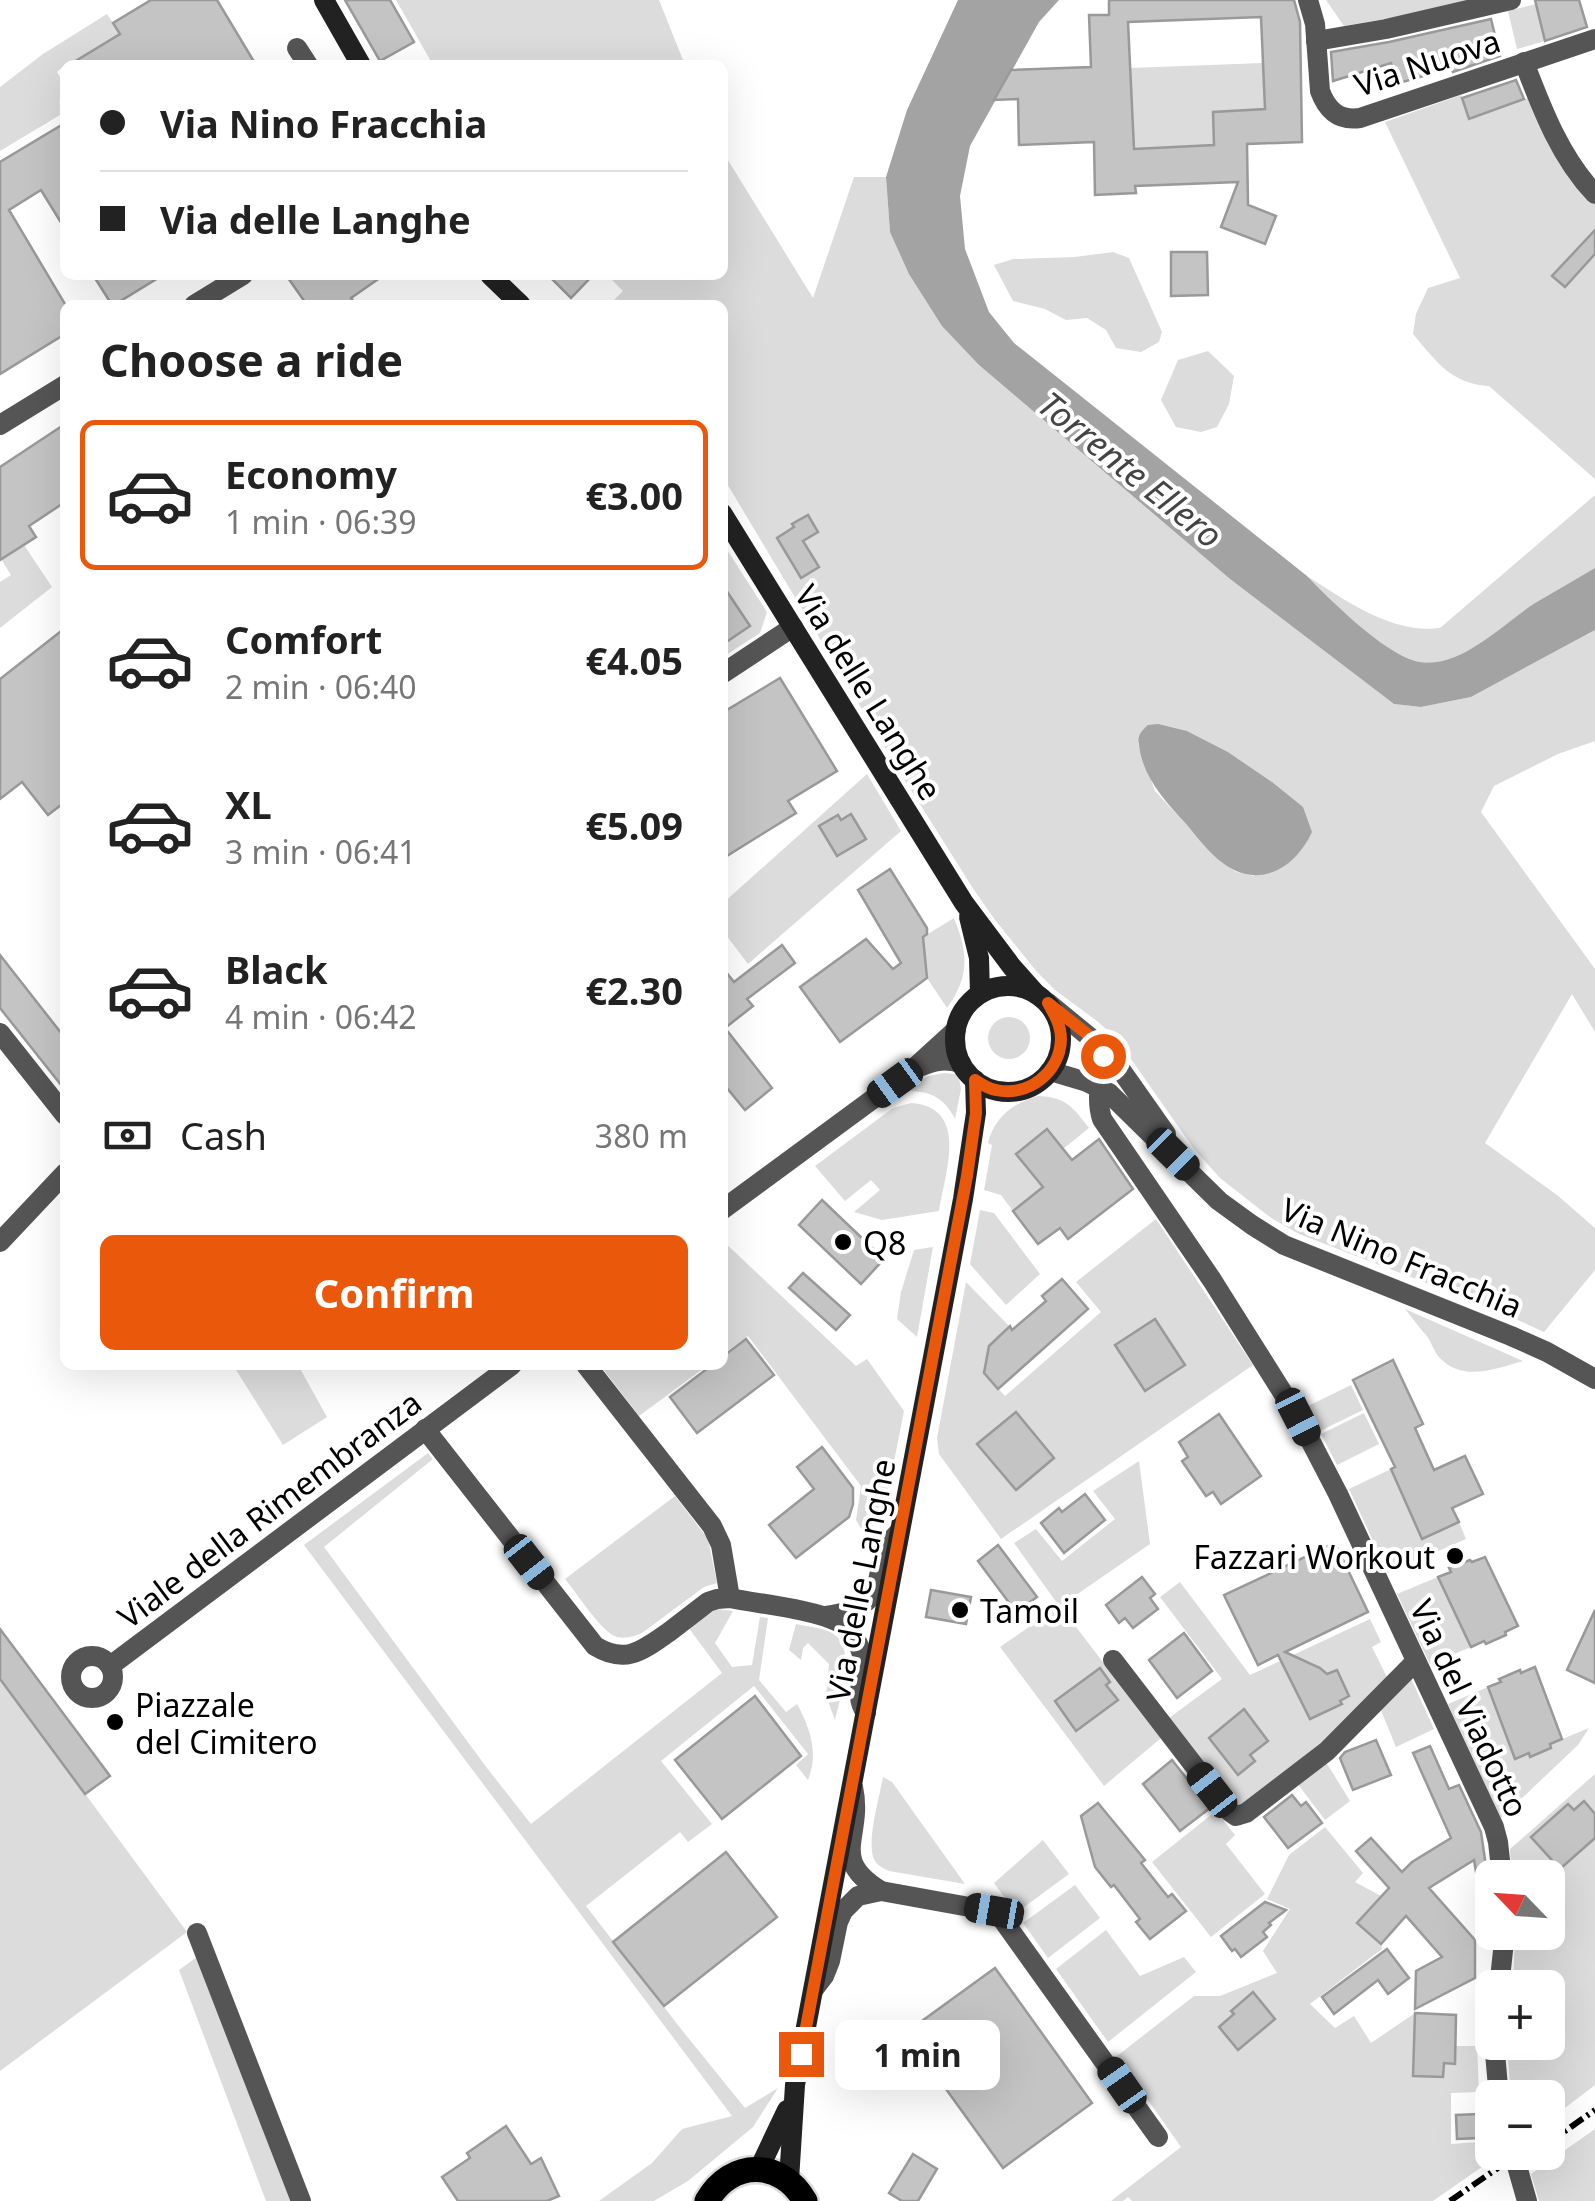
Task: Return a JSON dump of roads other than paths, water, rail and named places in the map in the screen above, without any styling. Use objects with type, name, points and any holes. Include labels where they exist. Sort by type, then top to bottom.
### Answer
[{"type":"main road","points":[[324,0],[358,60]]},
{"type":"main road","points":[[495,280],[517,300]]},
{"type":"main road","name":"Via delle Langhe","points":[[728,523],[964,903],[1057,1018],[1061,1036],[1059,1055],[1050,1071]]},
{"type":"main road","name":"Via delle Langhe","points":[[964,903],[979,958],[980,994]]},
{"type":"main road","points":[[1042,998],[1023,988],[1008,986],[980,994],[962,1012],[956,1030],[956,1051],[960,1063],[975,1080],[994,1090],[1015,1092],[1034,1085],[1050,1071]]},
{"type":"main road","name":"Via delle Langhe","points":[[789,2180],[796,2085],[971,1152],[975,1080]]},
{"type":"main road","name":"Via delle Langhe","points":[[971,1152],[990,1108],[1005,1091]]},
{"type":"main road","name":"Via delle Langhe","points":[[759,2169],[796,2085]]},
{"type":"main road","points":[[708,2201],[714,2189],[727,2178],[759,2169],[789,2180],[805,2201]]},
{"type":"street","name":"Via Nuova","points":[[1308,0],[1314,18],[1320,91],[1324,101],[1341,117],[1351,119],[1595,39]]},
{"type":"street","points":[[1316,41],[1511,0]]},
{"type":"street","points":[[1524,62],[1569,162],[1595,194]]},
{"type":"street","points":[[202,300],[235,280]]},
{"type":"street","points":[[0,425],[60,388]]},
{"type":"street","points":[[728,670],[792,627]]},
{"type":"street","name":"Via Nino Fracchia","points":[[1042,998],[1101,1045],[1116,1062],[1196,1177]]},
{"type":"street","points":[[728,1206],[911,1071],[956,1030]]},
{"type":"street","points":[[0,1033],[60,1109]]},
{"type":"street","name":"Via del Viadotto","points":[[1101,1045],[1098,1109],[1107,1128],[1177,1227],[1298,1417],[1494,1827],[1500,1860]]},
{"type":"street","points":[[911,1071],[938,1060],[960,1063]]},
{"type":"street","name":"Via Nino Fracchia","points":[[1050,1071],[1100,1088],[1120,1101],[1234,1213],[1284,1245],[1512,1336],[1595,1379]]},
{"type":"street","points":[[0,1242],[60,1178]]},
{"type":"street","name":"Viale della Rimembranza","points":[[110,1666],[505,1370]]},
{"type":"street","points":[[590,1370],[712,1526],[721,1545],[730,1598]]},
{"type":"street","points":[[426,1429],[600,1650],[615,1655],[644,1650],[717,1599],[730,1598],[824,1617],[840,1623],[859,1646],[864,1664],[858,1696],[866,1713]]},
{"type":"street","points":[[824,1617],[852,1612],[870,1598],[880,1580],[887,1548],[900,1532]]},
{"type":"street","points":[[1112,1660],[1236,1816],[1246,1813],[1327,1751],[1416,1661]]},
{"type":"street","name":"Via delle Langhe","points":[[852,1782],[857,1816],[850,1854],[852,1864],[863,1880],[880,1891]]},
{"type":"street","points":[[880,1891],[1000,1913],[1158,2137]]},
{"type":"street","name":"Via delle Langhe","points":[[813,1990],[830,1961],[843,1911],[858,1896],[880,1891]]},
{"type":"street","points":[[197,1932],[301,2201]]},
{"type":"street","points":[[1518,2170],[1527,2201]]},
{"type":"water","name":"Torrente Ellero","points":[[958,0],[1059,0],[1039,22],[970,146],[960,196],[965,249],[989,312],[1014,343],[1402,656],[1431,663],[1463,653],[1535,603],[1595,568],[1595,630],[1471,697],[1421,707],[1394,704],[1230,579],[979,365],[942,326],[909,274],[890,232],[886,177],[907,110]]},
{"type":"water","points":[[1148,725],[1187,731],[1228,752],[1303,807],[1312,832],[1297,855],[1276,871],[1263,875],[1237,872],[1214,856],[1163,798],[1145,768],[1139,736]]},
{"type":"railway","points":[[1565,2131],[1595,2110]]},
{"type":"railway","points":[[1450,2201],[1495,2170]]},
{"type":"place","name":"Q8","points":[[843,1242]]},
{"type":"place","name":"Fazzari Workout","points":[[1455,1556]]},
{"type":"place","name":"Tamoil","points":[[960,1610]]},
{"type":"place","name":"Piazzale del Cimitero","points":[[115,1722]]}]
